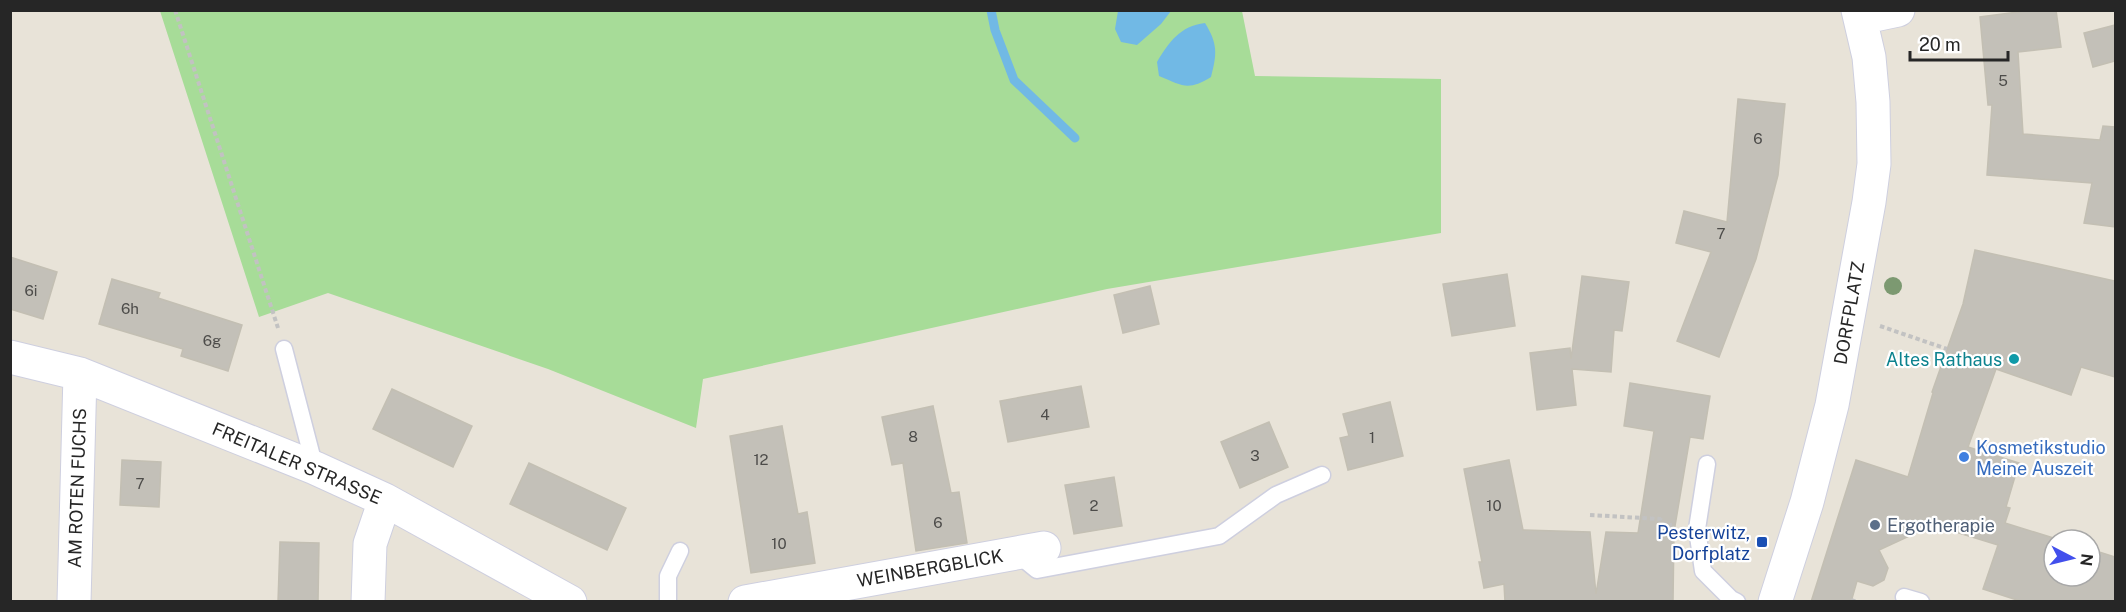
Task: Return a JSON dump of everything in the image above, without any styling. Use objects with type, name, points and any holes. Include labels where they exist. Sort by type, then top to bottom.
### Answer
[{"type":"street","points":[[1859,14],[1898,10]]},
{"type":"street","name":"DORFPLATZ","points":[[1775,602],[1807,502],[1837,386],[1869,202],[1874,164],[1873,102],[1869,57],[1859,14]]},
{"type":"street","name":"FREITALER STRASSE","points":[[10,357],[80,374],[315,468],[385,500],[570,602]]},
{"type":"street","name":"AM ROTEN FUCHS","points":[[74,602],[80,374]]},
{"type":"street","points":[[368,602],[370,544],[385,500]]},
{"type":"street","name":"WEINBERGBLICK","points":[[745,602],[1030,550]]},
{"type":"lane","points":[[285,349],[315,468]]},
{"type":"lane","points":[[1707,464],[1697,529],[1703,572],[1737,602]]},
{"type":"lane","points":[[1030,550],[1036,570],[1219,536],[1276,495],[1322,475]]},
{"type":"lane","points":[[668,602],[669,576],[680,551]]},
{"type":"path","points":[[175,10],[285,349]]},
{"type":"path","points":[[1876,325],[1947,349]]},
{"type":"path","points":[[1590,514],[1660,519],[1665,525],[1676,525]]},
{"type":"green space","points":[[160,11],[1242,11],[1255,76],[1441,79],[1441,233],[1107,289],[703,379],[696,428],[548,369],[328,293],[259,317]]},
{"type":"water","points":[[1171,10],[1161,24],[1137,45],[1121,42],[1115,29],[1118,11]]},
{"type":"water","points":[[1205,23],[1215,49],[1211,77],[1197,84],[1185,86],[1159,76],[1157,62],[1176,36],[1182,31]]},
{"type":"building","points":[[2033,10],[2056,10],[2061,47],[2018,52],[2023,134],[2100,140],[2103,126],[2115,127],[2115,227],[2084,223],[2092,183],[1987,175],[1992,105],[1988,105],[1980,17]]},
{"type":"building","points":[[2115,25],[2115,61],[2093,67],[2084,33]]},
{"type":"building","points":[[1738,99],[1785,104],[1778,175],[1756,259],[1719,357],[1677,341],[1711,252],[1676,243],[1684,211],[1727,222]]},
{"type":"building","points":[[1975,250],[2115,281],[2115,377],[2081,367],[2071,395],[1996,369],[1968,447],[2019,463],[2006,507],[2010,508],[2005,523],[2042,534],[2042,588],[2102,588],[2102,553],[2115,557],[2115,602],[2023,602],[1983,589],[1998,545],[1933,525],[1879,550],[1888,568],[1884,580],[1873,586],[1857,581],[1851,602],[1811,602],[1856,460],[1908,477],[1932,392],[1963,304]]},
{"type":"building","points":[[10,257],[57,272],[43,319],[10,309]]},
{"type":"building","points":[[1507,274],[1515,326],[1452,336],[1443,284]]},
{"type":"building","points":[[1582,276],[1629,282],[1622,331],[1614,330],[1611,372],[1572,369],[1576,405],[1537,410],[1530,353],[1570,348],[1571,359]]},
{"type":"building","points":[[112,279],[160,293],[158,298],[242,325],[228,371],[181,356],[183,349],[99,324]]},
{"type":"building","points":[[1150,286],[1159,324],[1123,333],[1114,295]]},
{"type":"building","points":[[1630,383],[1710,396],[1703,439],[1690,437],[1674,532],[1673,602],[1505,602],[1504,584],[1484,588],[1479,562],[1482,562],[1464,469],[1509,460],[1523,530],[1590,532],[1596,594],[1606,532],[1638,533],[1654,431],[1624,426]]},
{"type":"building","points":[[1081,386],[1089,427],[1008,442],[1000,401]]},
{"type":"building","points":[[392,389],[472,426],[453,467],[373,429]]},
{"type":"building","points":[[1390,402],[1403,456],[1348,470],[1340,438],[1349,436],[1343,414]]},
{"type":"building","points":[[933,406],[951,493],[959,492],[967,543],[916,551],[903,463],[892,465],[882,417]]},
{"type":"building","points":[[1269,422],[1288,467],[1240,488],[1221,442]]},
{"type":"building","points":[[782,426],[798,514],[807,512],[815,563],[751,573],[730,436]]},
{"type":"building","points":[[122,460],[161,462],[159,507],[120,505]]},
{"type":"building","points":[[529,463],[626,508],[607,550],[510,504]]},
{"type":"building","points":[[1114,477],[1122,526],[1074,534],[1065,485]]},
{"type":"building","points":[[280,542],[319,543],[318,602],[278,602]]},
{"type":"waterway","points":[[991,10],[995,30],[1014,80],[1075,138]]},
{"type":"place","name":"Altes Rathaus","points":[[2014,359]]},
{"type":"place","name":"Kosmetikstudio Meine Auszeit","points":[[1964,457]]},
{"type":"place","name":"Ergotherapie","points":[[1875,525]]},
{"type":"place","name":"Pesterwitz, Dorfplatz","points":[[1762,542]]}]
